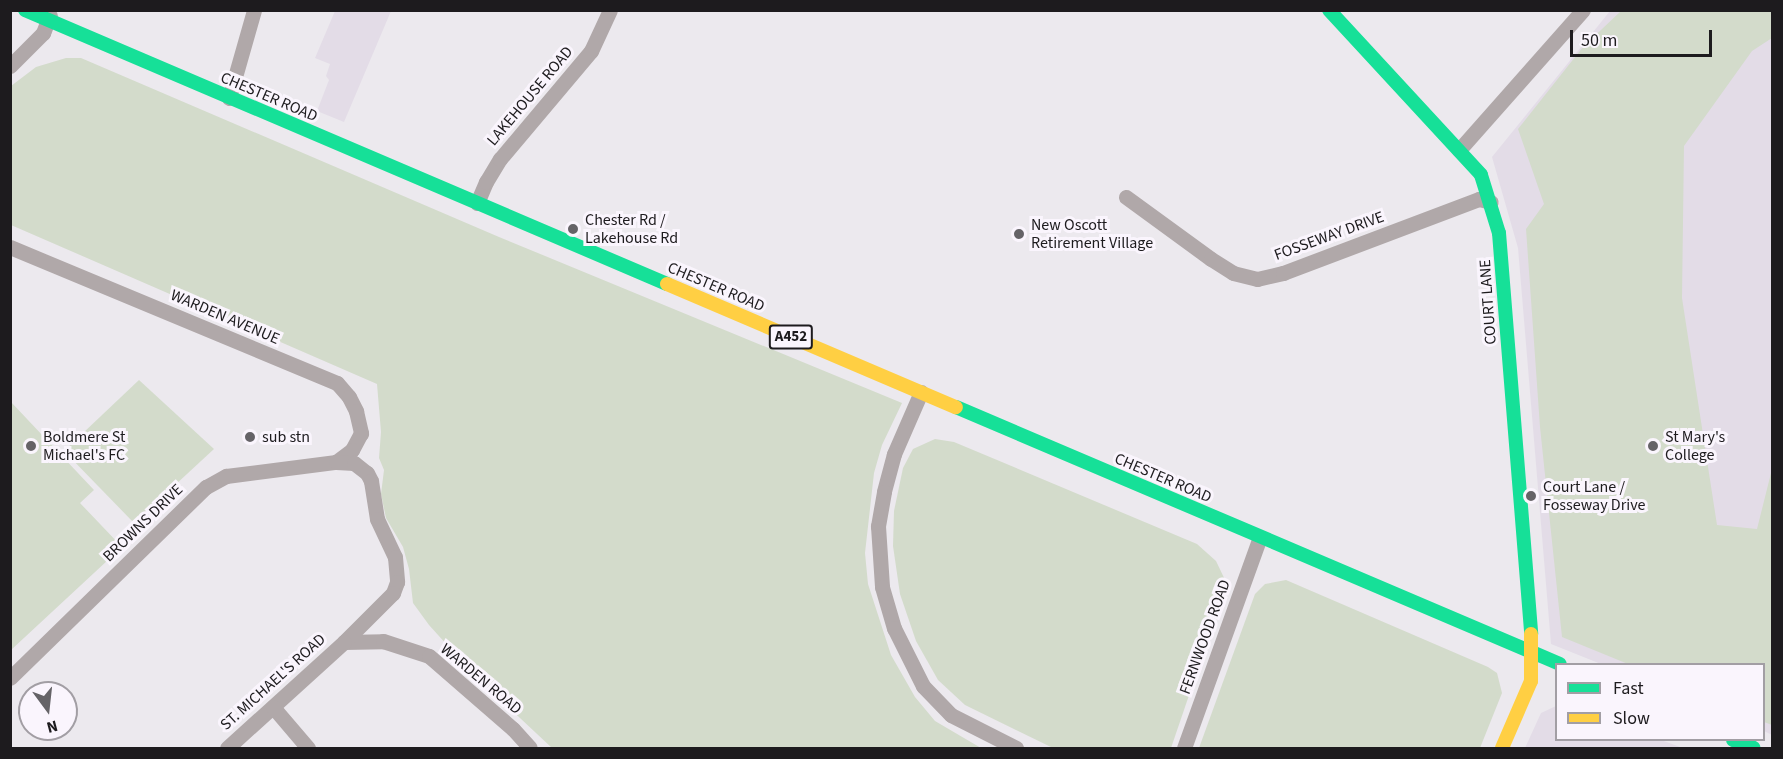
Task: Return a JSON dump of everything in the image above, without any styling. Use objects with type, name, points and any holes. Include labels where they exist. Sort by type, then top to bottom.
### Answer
[{"type":"main road","name":"CHESTER ROAD","points":[[25,10],[50,16],[229,98],[1558,663]]},
{"type":"main road","name":"COURT LANE","points":[[1329,10],[1481,175],[1499,233],[1532,652],[1531,681],[1502,748]]},
{"type":"main road","points":[[1736,741],[1754,748]]},
{"type":"street","points":[[229,98],[254,10]]},
{"type":"street","name":"LAKEHOUSE ROAD","points":[[477,203],[500,159],[591,51],[610,10]]},
{"type":"street","points":[[1459,150],[1583,10]]},
{"type":"street","points":[[10,66],[43,33],[50,16]]},
{"type":"street","name":"FOSSEWAY DRIVE","points":[[1126,198],[1233,273],[1257,279],[1283,273],[1479,199],[1491,202]]},
{"type":"street","name":"WARDEN AVENUE","points":[[10,247],[337,383],[353,404],[361,433],[352,450],[336,462]]},
{"type":"street","points":[[921,392],[894,454],[884,492],[878,526],[882,587],[894,628],[923,686],[951,715],[1016,748]]},
{"type":"street","points":[[336,462],[354,464],[367,473],[377,519],[395,557],[397,570],[397,582],[393,593],[344,642]]},
{"type":"street","name":"BROWNS DRIVE","points":[[10,678],[206,487],[226,476],[336,462]]},
{"type":"street","name":"FERNWOOD ROAD","points":[[1184,748],[1260,537]]},
{"type":"street","name":"WARDEN ROAD","points":[[344,642],[383,641],[429,656],[513,729],[530,748]]},
{"type":"street","name":"ST. MICHAEL'S ROAD","points":[[227,748],[344,642]]},
{"type":"street","points":[[273,707],[308,748]]},
{"type":"shaded area","points":[[335,11],[391,11],[344,122],[317,111],[329,80],[326,76],[330,64],[315,58]]},
{"type":"shaded area","name":"St Mary's College","points":[[1610,11],[1772,11],[1772,735],[1765,732],[1765,663],[1598,663],[1551,644],[1518,248],[1492,157]]},
{"type":"shaded area","points":[[1555,706],[1555,741],[1664,741],[1683,748],[1525,748],[1541,713]]},
{"type":"green space","name":"St Mary's College","points":[[1621,11],[1772,11],[1772,38],[1752,51],[1684,146],[1682,298],[1717,525],[1757,529],[1772,469],[1772,725],[1765,722],[1765,663],[1626,663],[1562,637],[1540,427],[1526,229],[1544,204],[1518,129],[1583,47]]},
{"type":"green space","points":[[66,58],[81,58],[499,237],[902,403],[882,445],[874,473],[865,553],[868,584],[891,655],[915,697],[935,721],[981,748],[552,748],[475,676],[429,625],[413,603],[409,569],[403,547],[386,518],[381,494],[384,470],[379,458],[381,432],[377,384],[11,225],[11,86],[36,67]]},
{"type":"green space","points":[[139,380],[214,449],[134,523],[64,451]]},
{"type":"green space","points":[[11,402],[94,490],[80,503],[122,547],[11,650]]},
{"type":"green space","points":[[935,439],[954,442],[1197,544],[1216,561],[1227,584],[1171,748],[1053,748],[965,705],[938,680],[916,641],[900,594],[893,546],[894,511],[903,468],[913,449]]},
{"type":"green space","points":[[1286,580],[1488,667],[1497,673],[1502,693],[1480,748],[1199,748],[1255,594],[1265,584]]},
{"type":"traffic: fast","points":[[25,10],[667,284]]},
{"type":"traffic: fast","points":[[1329,10],[1481,175],[1499,233],[1531,634]]},
{"type":"traffic: fast","points":[[956,407],[1558,663]]},
{"type":"traffic: fast","points":[[1736,741],[1754,748]]},
{"type":"traffic: slow","points":[[667,284],[956,407]]},
{"type":"traffic: slow","points":[[1502,748],[1531,681],[1531,634]]},
{"type":"place","name":"Chester Rd / Lakehouse Rd","points":[[573,229]]},
{"type":"place","name":"New Oscott Retirement Village","points":[[1019,234]]},
{"type":"place","name":"sub stn","points":[[250,437]]},
{"type":"place","name":"Boldmere St Michael's FC","points":[[31,446]]},
{"type":"place","name":"St Mary's College","points":[[1653,446]]},
{"type":"place","name":"Court Lane / Fosseway Drive","points":[[1531,496]]}]
